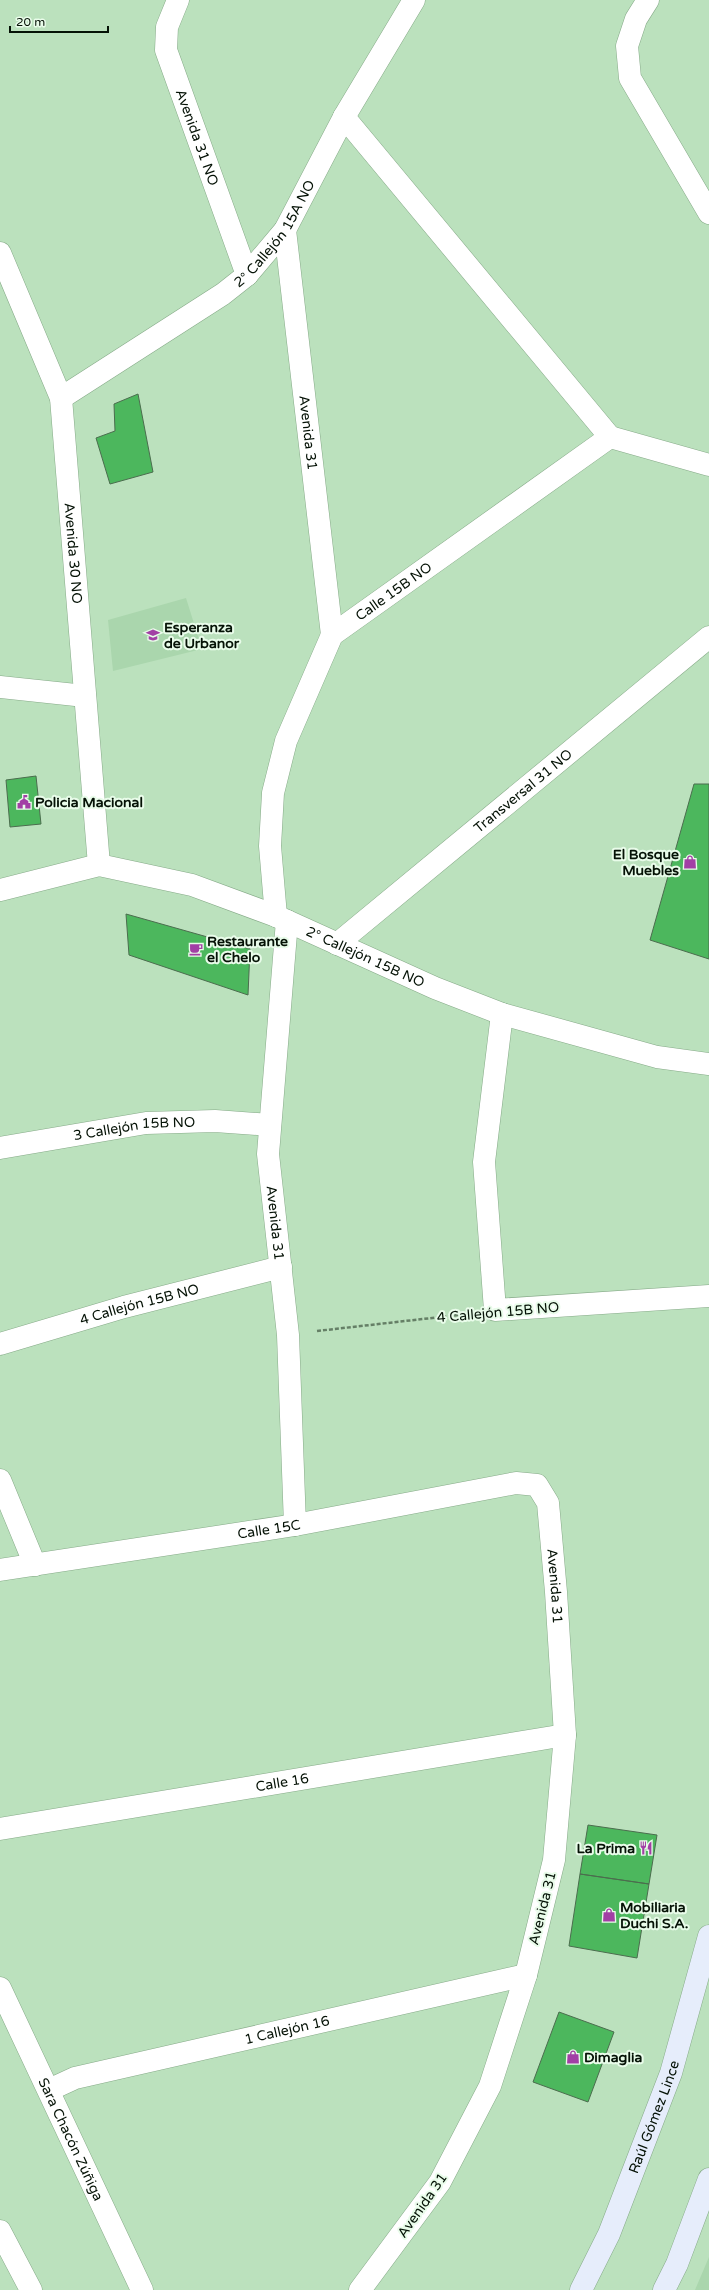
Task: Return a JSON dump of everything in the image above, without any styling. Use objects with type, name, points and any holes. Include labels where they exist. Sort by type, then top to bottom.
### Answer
[{"type":"main road","name":"Raúl Gómez Lince","points":[[581,2290],[609,2234],[671,2073],[709,1936]]},
{"type":"main road","points":[[664,2290],[677,2264],[709,2179]]},
{"type":"street","name":"Avenida 31 NO","points":[[178,0],[167,27],[166,50],[247,275]]},
{"type":"street","name":"2° Callejón 15A NO","points":[[61,398],[223,294],[247,275],[285,230],[344,117],[414,0]]},
{"type":"street","points":[[648,0],[636,19],[627,46],[630,78],[709,213]]},
{"type":"street","points":[[344,117],[610,437],[709,465]]},
{"type":"street","name":"Avenida 31","points":[[285,230],[332,635]]},
{"type":"street","name":"Avenida 30 NO","points":[[0,253],[61,398],[99,865]]},
{"type":"street","name":"Calle 15B NO","points":[[332,635],[610,437]]},
{"type":"street","points":[[281,919],[270,846],[273,793],[286,741],[332,635]]},
{"type":"street","name":"Transversal 31 NO","points":[[337,944],[709,637]]},
{"type":"street","points":[[0,687],[85,696]]},
{"type":"street","name":"2° Callejón 15B NO","points":[[0,890],[99,865],[192,885],[281,919],[435,988],[502,1014],[658,1057],[709,1064]]},
{"type":"street","name":"Avenida 31","points":[[281,919],[268,1154],[288,1335],[295,1525]]},
{"type":"street","points":[[495,1310],[484,1162],[502,1014]]},
{"type":"street","name":"3 Callejón 15B NO","points":[[0,1148],[146,1123],[215,1121],[270,1125]]},
{"type":"street","name":"4 Callejón 15B NO","points":[[0,1344],[124,1307],[280,1268]]},
{"type":"street","name":"4 Callejón 15B NO","points":[[495,1310],[709,1296]]},
{"type":"street","points":[[0,1480],[35,1565]]},
{"type":"street","name":"Calle 15C","points":[[0,1570],[295,1525],[516,1483],[537,1484]]},
{"type":"street","name":"Avenida 31","points":[[360,2290],[440,2182],[490,2086],[526,1974],[554,1860],[565,1735],[556,1592],[548,1503],[537,1484]]},
{"type":"street","name":"Calle 16","points":[[0,1829],[565,1735]]},
{"type":"street","name":"1 Callejón 16","points":[[49,2090],[75,2078],[526,1974]]},
{"type":"street","name":"Sara Chacón Zúñiga","points":[[0,1988],[142,2290]]},
{"type":"street","points":[[0,2232],[31,2290]]},
{"type":"path","name":"4 Callejón 15B NO","points":[[288,1335],[495,1310]]},
{"type":"shaded area","name":"Esperanza de Urbanor","points":[[186,598],[202,649],[113,671],[108,620]]},
{"type":"shaded area","points":[[709,2257],[709,2290],[695,2290]]},
{"type":"building","points":[[138,394],[153,472],[110,484],[96,438],[115,431],[114,404]]},
{"type":"building","name":"Policia Macional","points":[[36,776],[41,824],[10,827],[6,780]]},
{"type":"building","name":"El Bosque Muebles","points":[[694,784],[709,784],[709,959],[650,940]]},
{"type":"building","points":[[126,914],[250,949],[248,995],[129,955]]},
{"type":"building","points":[[588,1825],[657,1835],[649,1884],[580,1874]]},
{"type":"building","name":"Mobiliaria Duchi S.A.","points":[[580,1874],[649,1884],[637,1958],[569,1946]]},
{"type":"building","name":"Dimaglia","points":[[559,2012],[614,2032],[588,2102],[533,2082]]},
{"type":"place","name":"Esperanza de Urbanor","points":[[153,635]]},
{"type":"place","name":"Policia Macional","points":[[24,802]]},
{"type":"place","name":"El Bosque Muebles","points":[[690,862]]},
{"type":"place","name":"Restaurante el Chelo","points":[[196,949]]},
{"type":"place","name":"La Prima","points":[[646,1848]]},
{"type":"place","name":"Mobiliaria Duchi S.A.","points":[[609,1915]]},
{"type":"place","name":"Dimaglia","points":[[573,2057]]}]
